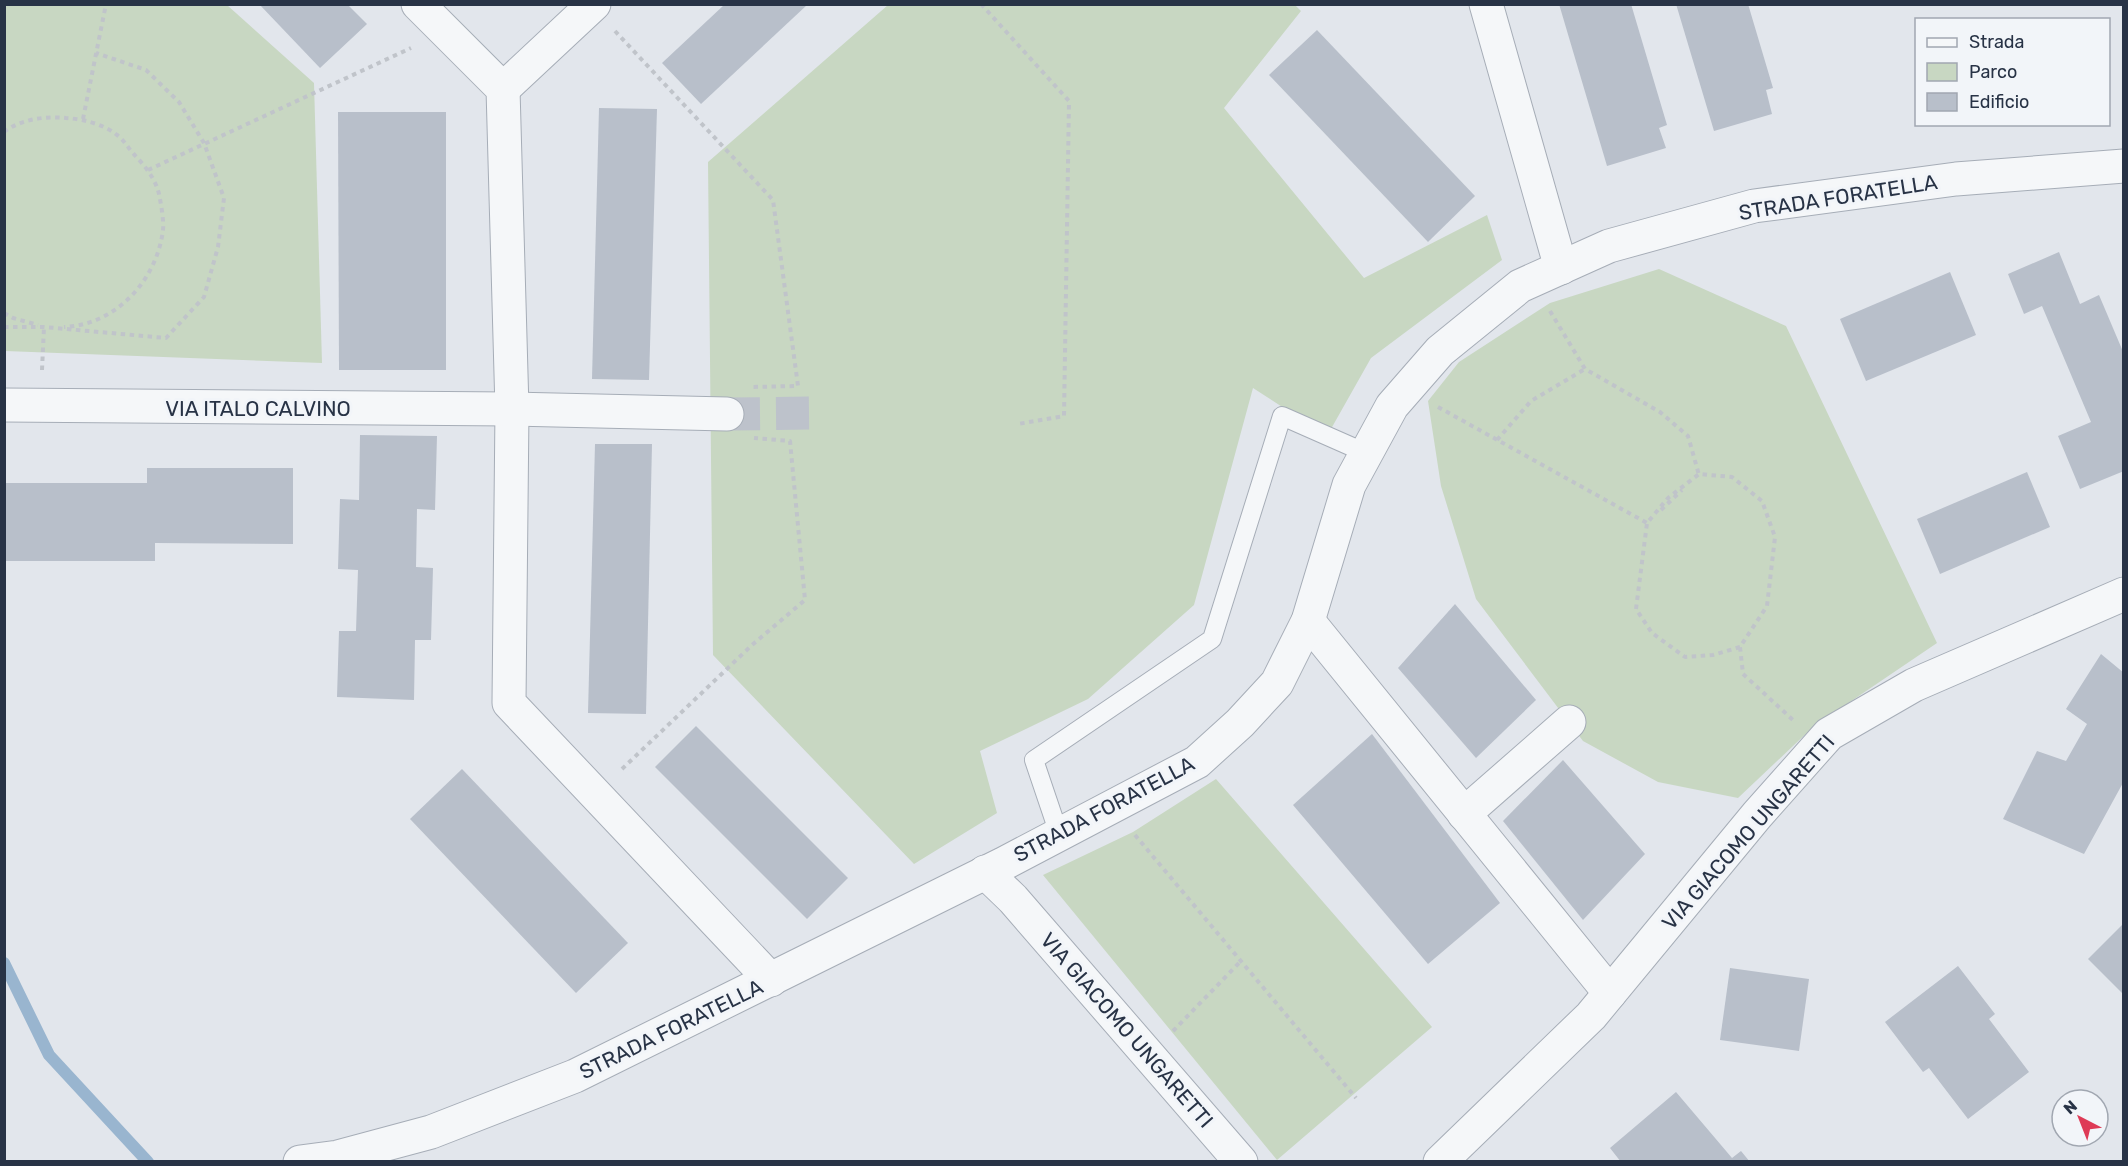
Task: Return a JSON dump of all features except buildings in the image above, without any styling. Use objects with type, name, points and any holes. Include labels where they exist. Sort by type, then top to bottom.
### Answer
[{"type":"street","points":[[418,4],[503,89],[512,409],[509,703],[771,980]]},
{"type":"street","points":[[1486,4],[1547,274]]},
{"type":"street","points":[[503,89],[593,5]]},
{"type":"street","name":"STRADA FORATELLA","points":[[300,1161],[338,1157],[442,1128],[575,1076],[985,872],[1197,762],[1240,723],[1277,683],[1308,621],[1349,485],[1392,406],[1440,351],[1520,286],[1609,246],[1754,206],[1956,179],[2124,166]]},
{"type":"street","name":"VIA ITALO CALVINO","points":[[4,405],[512,409],[727,414]]},
{"type":"street","name":"VIA GIACOMO UNGARETTI","points":[[1440,1161],[1591,1016],[1757,815],[1829,735],[1914,685],[2124,594]]},
{"type":"street","points":[[1308,621],[1610,993]]},
{"type":"street","points":[[1464,814],[1569,722]]},
{"type":"street","name":"VIA GIACOMO UNGARETTI","points":[[985,872],[1013,899],[1241,1161]]},
{"type":"lane","points":[[1059,834],[1034,760],[1212,639],[1282,416],[1366,453]]},
{"type":"path","points":[[83,119],[106,4]]},
{"type":"path","points":[[981,4],[1069,101],[1064,416],[1018,424]]},
{"type":"path","points":[[593,5],[773,200],[798,386]]},
{"type":"path","points":[[148,170],[446,32]]},
{"type":"path","points":[[4,313],[44,327],[166,338],[204,297],[219,247],[224,198],[204,144],[179,102],[146,70],[96,53]]},
{"type":"path","points":[[4,132],[11,127],[46,116],[83,119],[116,134],[148,170],[159,192],[164,228],[155,264],[134,294],[108,315],[77,326],[4,327]]},
{"type":"path","points":[[1547,274],[1585,369],[1660,412],[1688,435],[1700,474]]},
{"type":"path","points":[[1497,440],[1531,400],[1585,369]]},
{"type":"path","points":[[1406,390],[1647,523]]},
{"type":"path","points":[[595,794],[752,645],[805,600],[790,441]]},
{"type":"path","points":[[1740,647],[1713,655],[1685,657],[1652,633],[1636,609],[1647,523],[1668,498],[1700,474],[1732,477],[1761,501],[1775,537],[1767,606],[1740,647],[1743,674],[1820,745]]},
{"type":"path","points":[[1111,807],[1356,1098]]},
{"type":"path","points":[[1149,1055],[1241,961]]},
{"type":"green space","points":[[5,4],[227,5],[314,83],[322,363],[5,351]]},
{"type":"green space","points":[[888,5],[1295,5],[1301,11],[1224,108],[1364,278],[1487,215],[1502,260],[1371,358],[1327,436],[1253,388],[1194,605],[1088,699],[980,751],[997,813],[914,864],[713,655],[708,162]]},
{"type":"green space","points":[[1659,269],[1786,326],[1937,643],[1813,727],[1738,798],[1658,782],[1583,741],[1476,599],[1441,486],[1428,401],[1459,362],[1550,303]]},
{"type":"green space","points":[[1216,779],[1432,1027],[1277,1160],[1043,875],[1133,832]]},
{"type":"waterway","points":[[4,963],[49,1055],[148,1162]]},
{"type":"tunnel","points":[[727,414],[816,413]]}]
